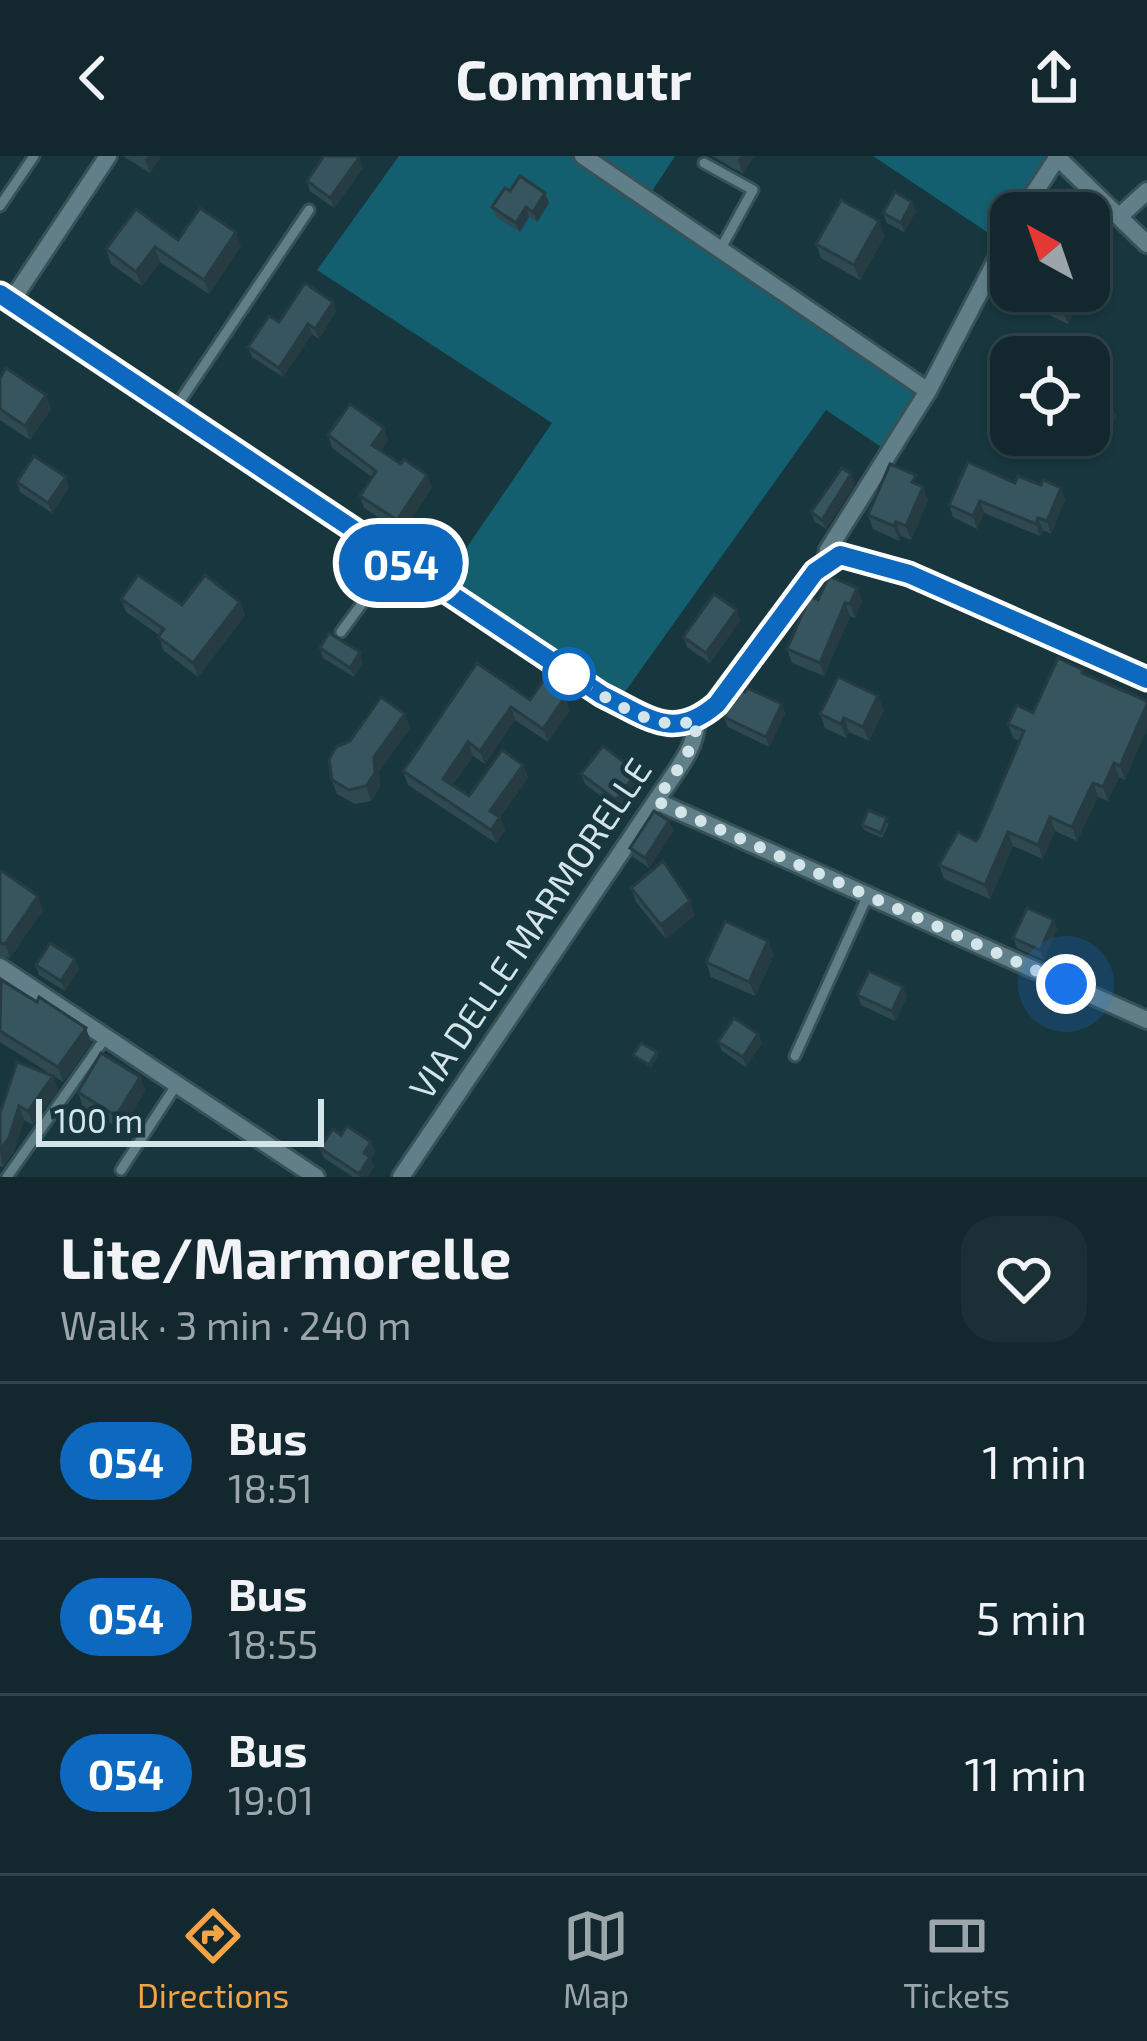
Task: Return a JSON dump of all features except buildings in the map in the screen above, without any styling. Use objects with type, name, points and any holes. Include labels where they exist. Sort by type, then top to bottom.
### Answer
[{"type":"street","points":[[107,156],[6,297],[602,695],[672,726],[696,720]]},
{"type":"street","points":[[583,156],[928,392]]},
{"type":"street","points":[[1034,192],[1056,157],[1147,244]]},
{"type":"street","points":[[1120,215],[1147,191]]},
{"type":"street","name":"VIA DELLE MARMORELLE","points":[[401,1177],[656,801],[698,730],[696,720],[731,686],[826,561],[828,550],[928,392],[990,272]]},
{"type":"street","points":[[826,561],[840,555],[909,574],[1147,679]]},
{"type":"street","points":[[656,801],[1147,1020]]},
{"type":"street","points":[[0,967],[316,1177]]},
{"type":"lane","points":[[0,206],[34,156]]},
{"type":"lane","points":[[704,163],[753,190],[720,250]]},
{"type":"lane","points":[[174,410],[309,210]]},
{"type":"lane","points":[[341,632],[375,586],[390,556]]},
{"type":"lane","points":[[795,1056],[867,895]]},
{"type":"lane","points":[[7,1177],[106,1037]]},
{"type":"lane","points":[[121,1170],[177,1084]]},
{"type":"shaded area","points":[[399,156],[675,156],[647,199],[928,391],[890,453],[826,410],[612,710],[439,588],[552,423],[317,270]]},
{"type":"shaded area","points":[[873,156],[1056,156],[1035,192],[990,192],[990,234]]},
{"type":"bus line","name":"054","points":[[0,294],[602,695],[672,726],[696,720],[717,704],[815,572],[840,555],[909,574],[1147,679]]},
{"type":"route","points":[[569,674],[658,721],[682,726],[696,720],[698,730],[656,801],[1066,984]]}]
